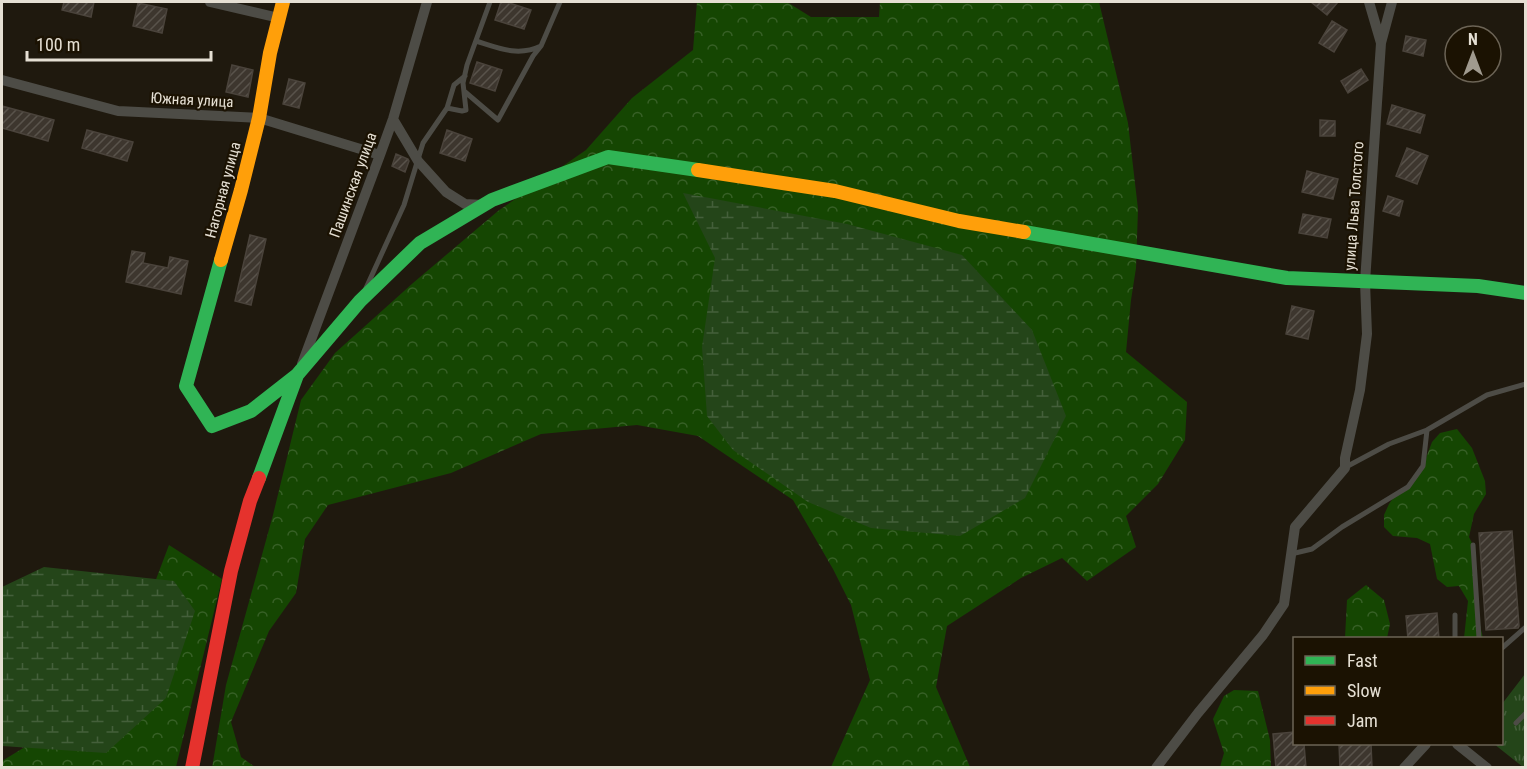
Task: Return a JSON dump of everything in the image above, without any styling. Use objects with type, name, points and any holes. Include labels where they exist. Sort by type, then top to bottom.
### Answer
[{"type":"street","points":[[210,2],[279,18]]},
{"type":"street","name":"Нагорная улица","points":[[283,2],[270,53],[259,118],[241,190],[186,386],[212,426],[251,411],[297,375]]},
{"type":"street","name":"Пашинская улица","points":[[297,375],[381,155],[427,2]]},
{"type":"street","name":"улица Льва Толстого","points":[[1368,2],[1381,43]]},
{"type":"street","name":"улица Льва Толстого","points":[[1392,2],[1381,43],[1365,282],[1478,286],[1526,293]]},
{"type":"street","name":"Южная улица","points":[[2,80],[118,111],[259,118],[381,155]]},
{"type":"street","points":[[393,119],[418,161],[446,192],[465,204],[483,205]]},
{"type":"street","points":[[192,768],[231,571],[250,501],[297,375],[360,301],[420,243],[492,200],[608,157],[835,191],[959,220],[1287,278],[1365,282],[1367,334],[1360,390],[1345,458],[1345,468],[1295,527],[1284,604],[1263,636],[1198,713],[1156,768]]},
{"type":"street","points":[[1404,768],[1425,745]]},
{"type":"street","points":[[1458,745],[1487,768]]},
{"type":"lane","points":[[447,108],[466,110],[465,76],[490,2]]},
{"type":"lane","points":[[464,91],[498,120],[533,56],[541,46],[560,2]]},
{"type":"lane","points":[[476,41],[505,50],[529,52],[541,46]]},
{"type":"lane","points":[[360,301],[404,205],[423,143],[447,108],[454,85],[465,76]]},
{"type":"lane","points":[[1345,468],[1389,444],[1427,430],[1487,395],[1526,384]]},
{"type":"lane","points":[[1292,554],[1312,549],[1342,527],[1408,487],[1423,466],[1427,430]]},
{"type":"lane","points":[[1473,545],[1479,637]]},
{"type":"lane","points":[[1455,615],[1455,637]]},
{"type":"lane","points":[[1503,647],[1526,627]]},
{"type":"lane","points":[[1516,723],[1526,713]]},
{"type":"green space","points":[[697,2],[787,2],[811,17],[879,17],[880,2],[1099,2],[1128,123],[1138,209],[1136,268],[1126,352],[1187,402],[1185,440],[1158,484],[1126,516],[1136,547],[1087,581],[1062,558],[1021,578],[947,626],[936,687],[970,767],[831,767],[870,680],[851,605],[793,500],[698,436],[637,425],[541,434],[451,473],[328,505],[305,539],[296,593],[269,631],[231,722],[241,757],[255,767],[212,768],[226,685],[273,515],[301,400],[335,353],[413,283],[498,211],[586,150],[632,98],[693,50]]},
{"type":"green space","points":[[683,193],[847,224],[962,255],[1032,330],[1066,416],[1025,498],[960,536],[871,528],[808,502],[733,450],[707,416],[702,347],[715,258]]},
{"type":"green space","points":[[1457,429],[1472,448],[1485,481],[1486,494],[1474,514],[1469,537],[1473,545],[1475,604],[1483,637],[1464,637],[1468,601],[1459,586],[1447,587],[1437,579],[1430,544],[1417,538],[1393,536],[1384,527],[1384,515],[1389,504],[1396,494],[1408,487],[1423,466],[1432,442],[1440,433]]},
{"type":"green space","points":[[169,545],[222,579],[176,767],[2,768],[2,761],[113,693]]},
{"type":"green space","points":[[44,567],[174,581],[195,611],[166,698],[106,753],[2,746],[2,587]]},
{"type":"green space","points":[[1366,585],[1384,600],[1390,624],[1387,637],[1345,637],[1347,600]]},
{"type":"green space","points":[[1525,674],[1525,767],[1495,745],[1503,745],[1503,703]]},
{"type":"green space","points":[[1234,690],[1258,691],[1270,740],[1271,767],[1220,767],[1224,753],[1213,719],[1224,696]]},
{"type":"building","points":[[64,2],[94,2],[91,17],[62,10]]},
{"type":"building","points":[[501,2],[531,10],[524,29],[495,20]]},
{"type":"building","points":[[1311,2],[1338,2],[1327,15]]},
{"type":"building","points":[[138,3],[167,9],[162,33],[133,26]]},
{"type":"building","points":[[1332,21],[1347,30],[1334,52],[1319,43]]},
{"type":"building","points":[[1406,36],[1426,40],[1423,56],[1403,51]]},
{"type":"building","points":[[477,62],[502,70],[495,91],[470,83]]},
{"type":"building","points":[[232,65],[253,70],[248,97],[226,92]]},
{"type":"building","points":[[1361,69],[1368,80],[1348,93],[1341,81]]},
{"type":"building","points":[[289,79],[305,83],[299,108],[283,104]]},
{"type":"building","points":[[1392,105],[1425,115],[1420,133],[1387,124]]},
{"type":"building","points":[[2,106],[54,120],[48,141],[2,128]]},
{"type":"building","points":[[1320,120],[1335,121],[1335,136],[1320,136]]},
{"type":"building","points":[[87,130],[133,142],[127,161],[82,148]]},
{"type":"building","points":[[447,130],[472,139],[465,161],[440,153]]},
{"type":"building","points":[[1407,148],[1428,156],[1417,184],[1396,176]]},
{"type":"building","points":[[396,154],[409,161],[405,172],[392,166]]},
{"type":"building","points":[[1307,171],[1338,179],[1333,199],[1302,192]]},
{"type":"building","points":[[1388,196],[1403,201],[1399,216],[1383,211]]},
{"type":"building","points":[[1303,214],[1331,219],[1327,238],[1299,233]]},
{"type":"building","points":[[250,235],[266,239],[251,305],[235,301]]},
{"type":"building","points":[[132,251],[145,253],[143,263],[168,268],[170,257],[188,261],[181,294],[126,282]]},
{"type":"building","points":[[1292,306],[1314,311],[1308,339],[1286,334]]},
{"type":"building","points":[[1512,531],[1519,626],[1518,628],[1486,630],[1479,533]]},
{"type":"building","points":[[1437,613],[1439,637],[1408,637],[1406,616]]},
{"type":"building","points":[[1293,732],[1293,745],[1304,745],[1306,768],[1276,768],[1273,734]]},
{"type":"building","points":[[1339,745],[1371,745],[1372,768],[1340,768]]},
{"type":"traffic: fast","points":[[297,375],[360,301],[420,243],[492,200],[608,157],[698,170]]},
{"type":"traffic: fast","points":[[1024,232],[1287,278],[1478,286],[1526,293]]},
{"type":"traffic: fast","points":[[221,260],[186,386],[212,426],[251,411],[297,375],[259,478]]},
{"type":"traffic: slow","points":[[221,260],[259,118],[270,53],[283,2]]},
{"type":"traffic: slow","points":[[698,170],[835,191],[959,221],[1024,232]]},
{"type":"traffic: jam","points":[[192,768],[231,571],[250,501],[259,478]]}]
